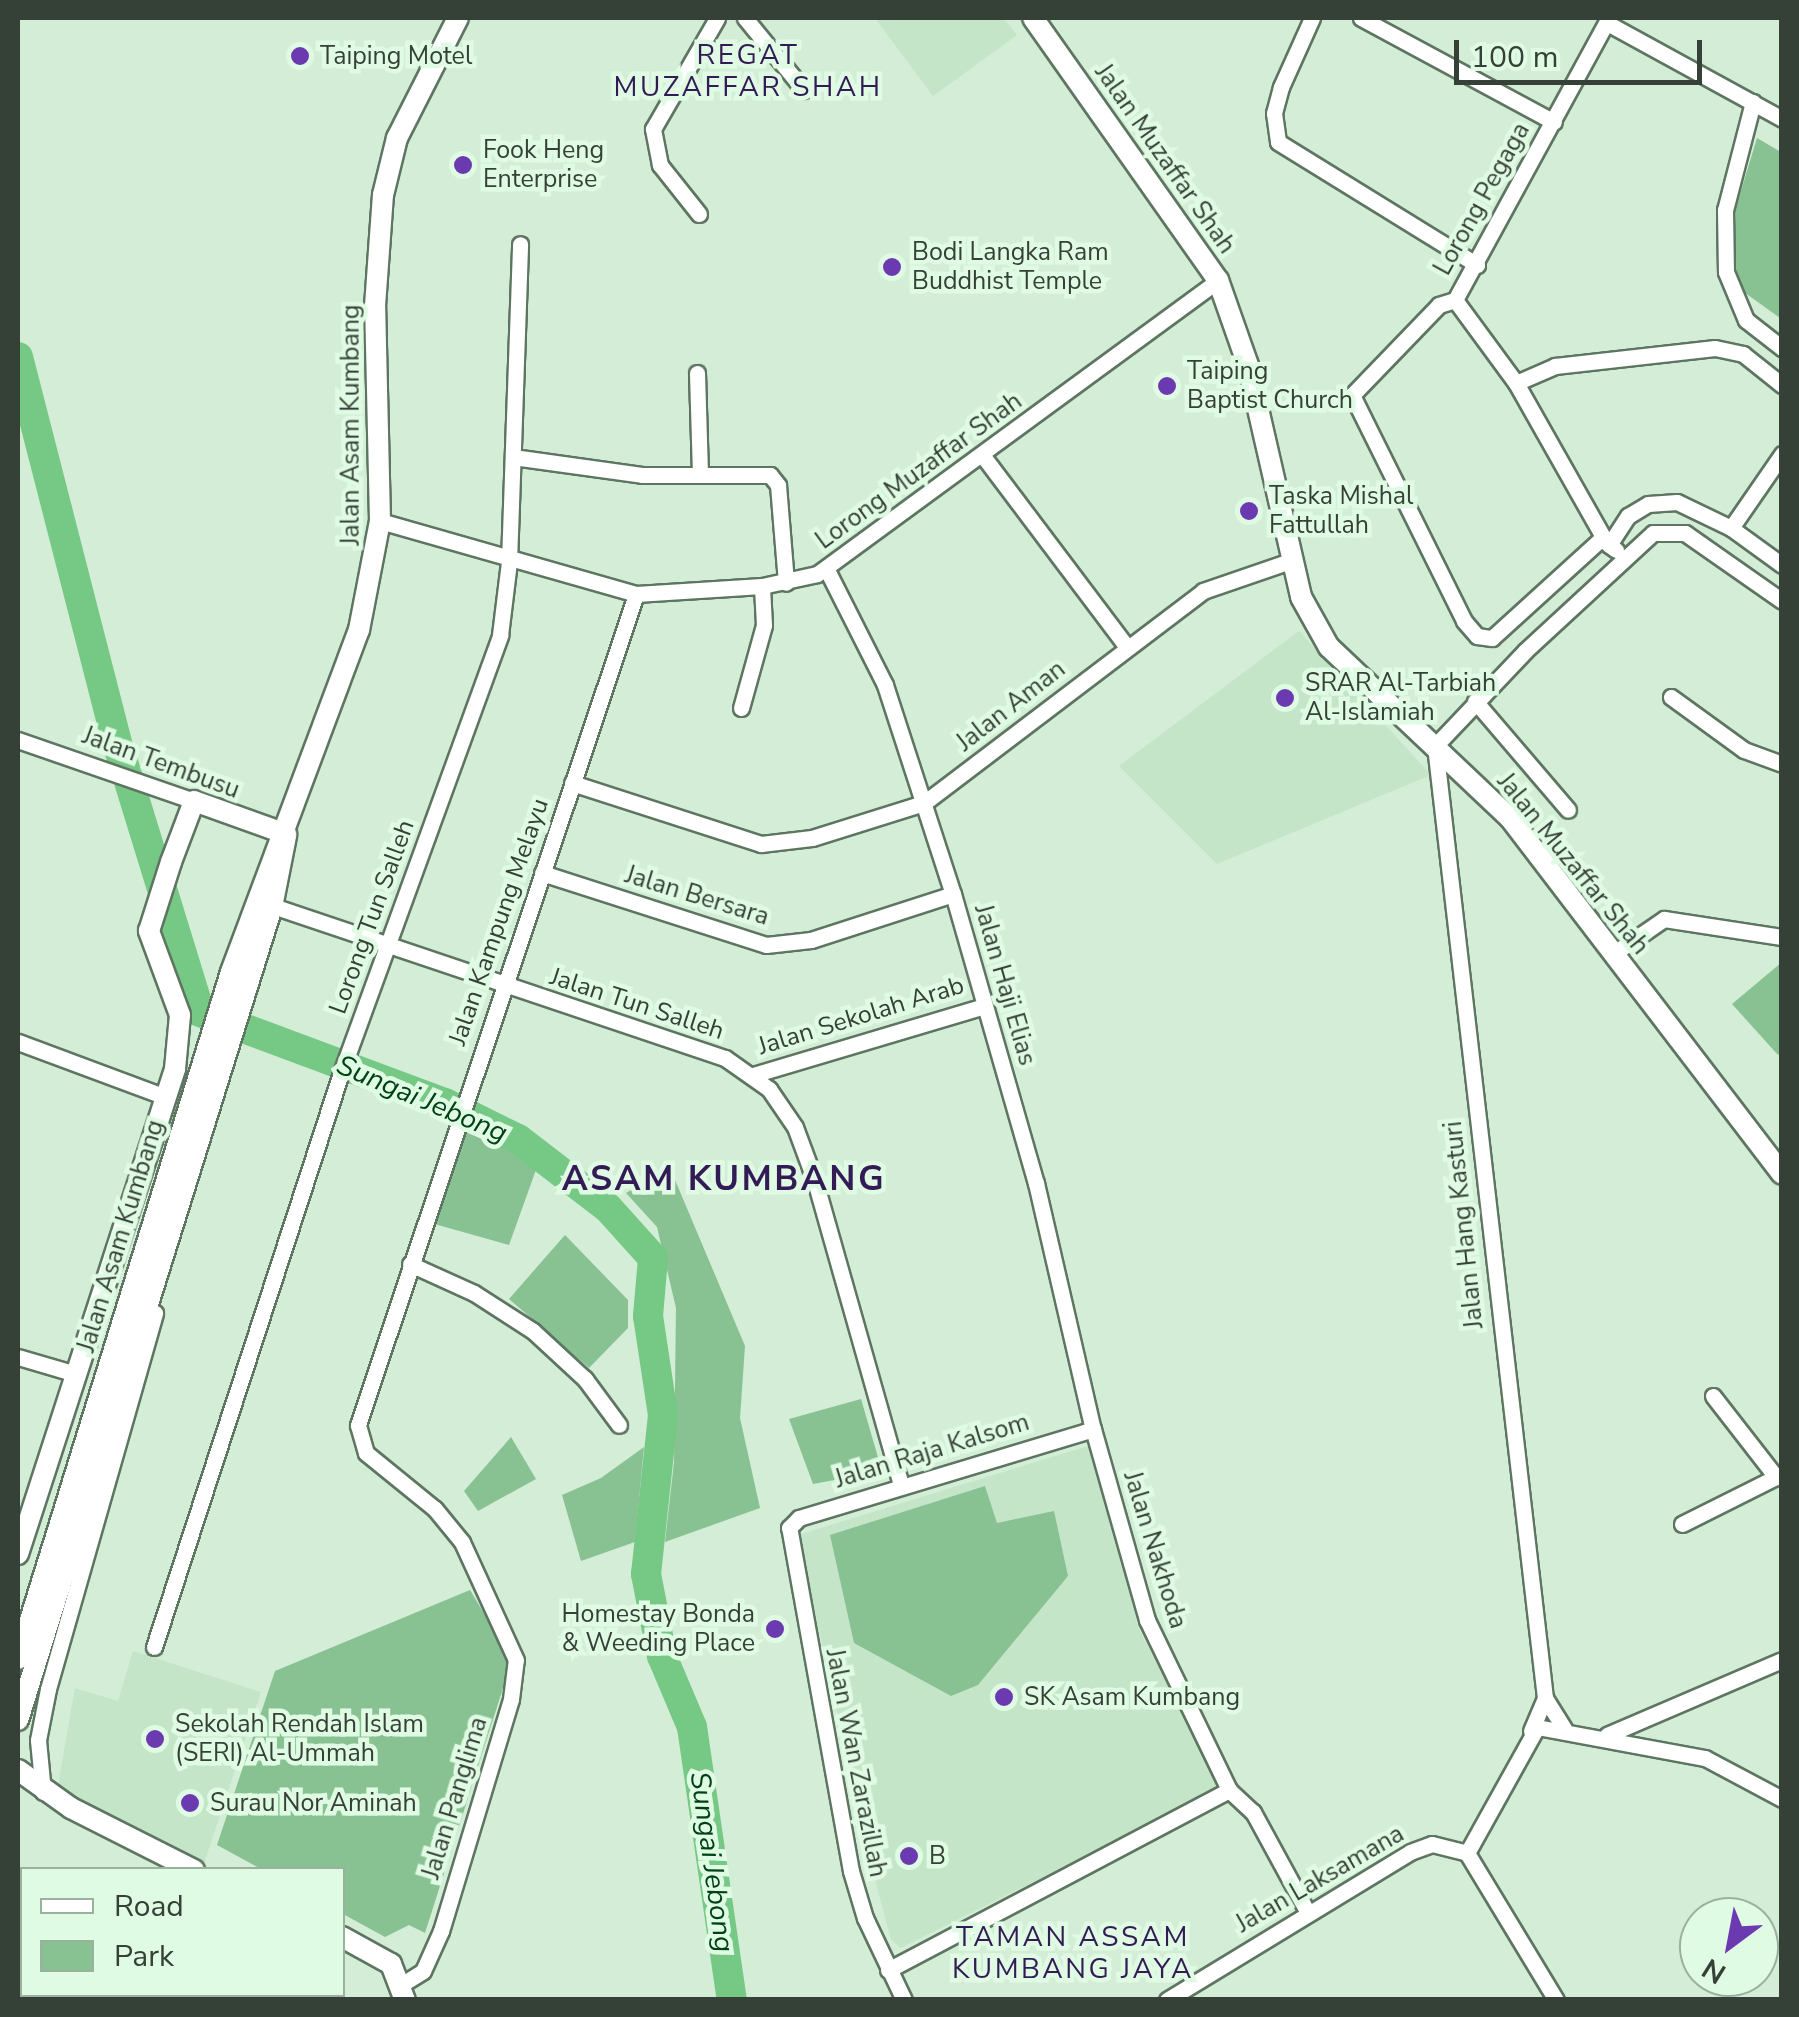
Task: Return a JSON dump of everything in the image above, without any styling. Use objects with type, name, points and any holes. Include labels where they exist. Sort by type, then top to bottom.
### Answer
[{"type":"main road","name":"Jalan Asam Kumbang","points":[[18,1659],[286,834],[360,630],[380,521],[375,306],[383,194],[397,138],[458,18]]},
{"type":"main road","name":"Jalan Muzaffar Shah","points":[[1033,18],[1218,280],[1248,366],[1301,598],[1328,647],[1510,818],[1782,1174]]},
{"type":"main road","name":"Jalan Asam Kumbang","points":[[18,1554],[166,1097],[181,1027],[150,944],[150,918],[194,801]]},
{"type":"main road","name":"Jalan Tembusu","points":[[194,801],[286,834]]},
{"type":"main road","name":"Jalan Asam Kumbang","points":[[18,1720],[188,1131],[220,1065],[218,1041]]},
{"type":"main road","points":[[18,1770],[43,1792],[188,1867]]},
{"type":"main road","name":"Jalan Panglima","points":[[345,1940],[391,1964],[404,1991]]},
{"type":"street","points":[[700,214],[660,165],[653,129],[717,18]]},
{"type":"street","points":[[745,18],[804,90]]},
{"type":"street","points":[[1312,18],[1280,87],[1274,113],[1278,142],[1477,265]]},
{"type":"street","points":[[1361,18],[1554,122]]},
{"type":"street","points":[[1608,20],[1782,118]]},
{"type":"street","name":"Lorong Pegaga","points":[[1455,300],[1608,20]]},
{"type":"street","points":[[1753,102],[1724,210],[1726,272],[1746,320],[1782,348]]},
{"type":"street","name":"Lorong Tun Salleh","points":[[154,1647],[341,1073],[488,675],[509,562],[520,244]]},
{"type":"street","name":"Lorong Muzaffar Shah","points":[[380,521],[509,562],[636,594],[786,583],[827,570],[1218,280]]},
{"type":"street","points":[[1623,556],[1606,542],[1516,383],[1455,300],[1439,304],[1352,395],[1464,621],[1477,636],[1492,638],[1606,542],[1628,516],[1662,502],[1695,506],[1782,565]]},
{"type":"street","points":[[1516,383],[1554,366],[1716,348],[1743,354],[1777,382],[1782,363]]},
{"type":"street","points":[[697,373],[700,473]]},
{"type":"street","points":[[1731,528],[1782,454]]},
{"type":"street","points":[[983,456],[1127,646]]},
{"type":"street","points":[[513,457],[642,475],[753,472],[778,485],[786,583]]},
{"type":"street","points":[[1435,746],[1475,701],[1623,556],[1653,533],[1685,534],[1782,601]]},
{"type":"street","name":"Jalan Aman","points":[[924,803],[1127,646],[1227,578],[1290,561]]},
{"type":"street","name":"Jalan Haji Elias","points":[[827,570],[885,685],[953,894],[1036,1183],[1093,1428]]},
{"type":"street","points":[[741,708],[764,625],[762,586]]},
{"type":"street","name":"Jalan Kampung Melayu","points":[[498,1614],[462,1542],[435,1509],[366,1453],[358,1434],[410,1264],[636,594]]},
{"type":"street","points":[[1671,696],[1744,750],[1782,764]]},
{"type":"street","points":[[1475,701],[1568,810]]},
{"type":"street","name":"Jalan Tembusu","points":[[18,740],[145,780],[194,801]]},
{"type":"street","name":"Jalan Hang Kasturi","points":[[1435,746],[1545,1698]]},
{"type":"street","points":[[572,783],[772,844],[924,803]]},
{"type":"street","name":"Jalan Bersara","points":[[542,873],[766,945],[812,940],[953,894]]},
{"type":"street","name":"Jalan Tun Salleh","points":[[264,903],[504,987],[725,1058],[752,1075],[796,1126],[816,1181],[901,1485]]},
{"type":"street","points":[[1613,954],[1664,918],[1782,937]]},
{"type":"street","name":"Jalan Sekolah Arab","points":[[752,1075],[984,1006]]},
{"type":"street","points":[[18,1042],[166,1097]]},
{"type":"street","name":"Jalan Asam Kumbang","points":[[43,1792],[38,1740],[68,1606],[206,1148],[222,1082],[220,1065]]},
{"type":"street","points":[[410,1264],[474,1293],[533,1332],[585,1379],[619,1425]]},
{"type":"street","points":[[18,1357],[76,1374]]},
{"type":"street","points":[[1682,1524],[1779,1475],[1713,1396]]},
{"type":"street","name":"Jalan Raja Kalsom","points":[[788,1528],[799,1518],[1093,1428]]},
{"type":"street","name":"Jalan Nakhoda","points":[[1093,1428],[1151,1632],[1229,1790],[1253,1812],[1308,1914]]},
{"type":"street","name":"Jalan Wan Zarazillah","points":[[788,1528],[836,1805],[857,1895],[904,2000]]},
{"type":"street","name":"Jalan Panglima","points":[[404,1991],[431,1959],[511,1698],[516,1660],[498,1614]]},
{"type":"street","points":[[1607,1735],[1782,1660]]},
{"type":"street","points":[[1545,1698],[1564,1729]]},
{"type":"street","points":[[1545,1698],[1467,1853],[1556,2000]]},
{"type":"street","points":[[1531,1731],[1564,1729],[1607,1735],[1705,1758],[1782,1798]]},
{"type":"street","points":[[888,1970],[1229,1790]]},
{"type":"street","name":"Jalan Laksamana","points":[[1166,2000],[1410,1852],[1432,1844],[1467,1853]]},
{"type":"shaded area","points":[[875,18],[1003,18],[1017,35],[933,96]]},
{"type":"shaded area","name":"SRAR Al-Tarbiah Al-Islamiah","points":[[1299,631],[1431,775],[1217,864],[1119,766]]},
{"type":"shaded area","name":"SK Asam Kumbang","points":[[1091,1445],[1138,1627],[1221,1788],[901,1948],[891,1940],[867,1849],[798,1535]]},
{"type":"shaded area","name":"Sekolah Rendah Islam (SERI) Al-Ummah","points":[[133,1651],[261,1692],[204,1863],[57,1791],[75,1688],[118,1701]]},
{"type":"green space","points":[[1757,138],[1781,152],[1780,318],[1741,290],[1732,251],[1733,217]]},
{"type":"green space","points":[[1781,963],[1782,1051],[1778,1055],[1732,1004]]},
{"type":"green space","points":[[462,1121],[537,1167],[509,1245],[431,1223]]},
{"type":"green space","points":[[670,1168],[745,1346],[740,1418],[760,1508],[665,1542],[674,1462],[676,1308],[657,1227],[626,1193]]},
{"type":"green space","points":[[565,1235],[628,1300],[628,1328],[589,1368],[509,1299]]},
{"type":"green space","points":[[861,1399],[882,1471],[813,1484],[789,1419]]},
{"type":"green space","points":[[511,1437],[536,1479],[478,1511],[464,1491]]},
{"type":"green space","points":[[644,1447],[635,1542],[581,1561],[562,1495],[601,1478]]},
{"type":"green space","points":[[985,1486],[997,1523],[1054,1511],[1068,1576],[978,1685],[951,1696],[854,1643],[830,1535]]},
{"type":"green space","points":[[470,1590],[512,1660],[425,1933],[409,1925],[385,1937],[345,1915],[345,1867],[257,1867],[217,1845],[275,1671]]},
{"type":"waterway","name":"Sungai Jebong","points":[[18,357],[119,749],[200,1012],[445,1103],[518,1139],[608,1208],[653,1258],[648,1316],[663,1415],[646,1574],[662,1656],[692,1727],[732,2000]]},
{"type":"railway","points":[[18,1976],[20,1982]]},
{"type":"place","name":"Taiping Motel","points":[[300,56]]},
{"type":"place","name":"Fook Heng Enterprise","points":[[463,165]]},
{"type":"place","name":"Bodi Langka Ram Buddhist Temple","points":[[892,267]]},
{"type":"place","name":"Taiping Baptist Church","points":[[1167,386]]},
{"type":"place","name":"Taska Mishal Fattullah","points":[[1249,511]]},
{"type":"place","name":"SRAR Al-Tarbiah Al-Islamiah","points":[[1285,698]]},
{"type":"place","name":"Homestay Bonda & Weeding Place","points":[[775,1629]]},
{"type":"place","name":"SK Asam Kumbang","points":[[1004,1697]]},
{"type":"place","name":"Sekolah Rendah Islam (SERI) Al-Ummah","points":[[155,1739]]},
{"type":"place","name":"Surau Nor Aminah","points":[[190,1803]]},
{"type":"place","name":"B","points":[[909,1856]]},
{"type":"district","name":"REGAT MUZAFFAR SHAH","points":[[748,71]]},
{"type":"district","name":"ASAM KUMBANG","points":[[724,1179]]},
{"type":"district","name":"TAMAN ASSAM KUMBANG JAYA","points":[[1073,1953]]}]
